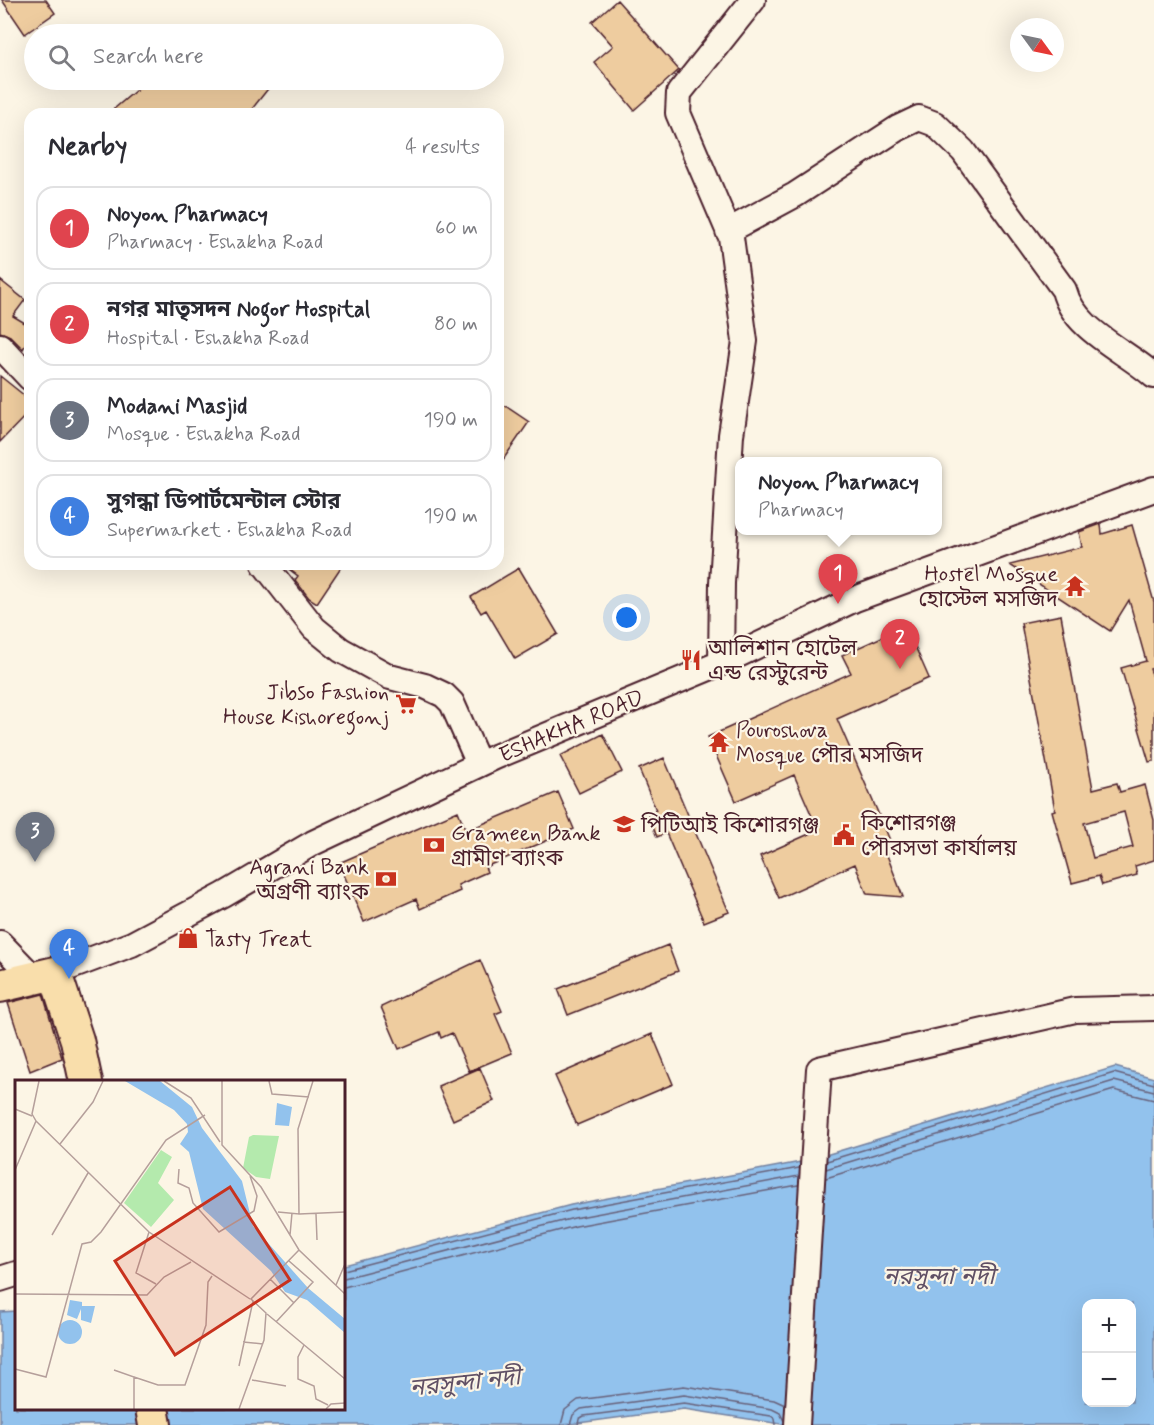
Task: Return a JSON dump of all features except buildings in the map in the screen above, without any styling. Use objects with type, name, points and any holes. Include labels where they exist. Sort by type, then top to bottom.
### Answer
[{"type":"main road","name":"ESHAKHA ROAD","points":[[0,986],[44,975]]},
{"type":"main road","points":[[44,975],[76,1040],[86,1080]]},
{"type":"main road","points":[[152,1410],[155,1425]]},
{"type":"street","points":[[721,663],[722,583],[731,435],[745,341],[728,231],[678,113],[679,93],[753,0]]},
{"type":"street","points":[[728,231],[795,195],[898,128],[919,118],[935,124],[963,151],[1064,290],[1067,302],[1083,322],[1154,376]]},
{"type":"street","points":[[0,346],[24,372]]},
{"type":"street","name":"ESHAKHA ROAD","points":[[44,975],[132,945],[313,843],[480,764],[721,663],[855,599],[1154,489]]},
{"type":"street","points":[[269,570],[314,627],[341,650],[390,677],[444,694],[452,703],[480,764]]},
{"type":"street","points":[[0,943],[44,975]]},
{"type":"street","points":[[797,1425],[819,1069],[1075,1010],[1154,1008]]},
{"type":"street","points":[[0,1279],[15,1274]]},
{"type":"water","name":"নরসুন্দা নদী","points":[[1115,1067],[1154,1078],[1154,1425],[788,1425],[684,1409],[563,1425],[0,1425],[0,1312],[15,1311],[15,1410],[345,1410],[345,1265],[571,1205],[806,1161]]},
{"type":"place","name":"Hostel Mosque হোস্টেল মসজিদ","points":[[1075,586]]},
{"type":"place","name":"Noyon Pharmacy","points":[[838,604]]},
{"type":"place","name":"আলিশান হোটেল এন্ড রেস্টুরেন্ট","points":[[691,660]]},
{"type":"place","name":"নগর মাতৃসদন Nogor Hospital","points":[[900,669]]},
{"type":"place","name":"Jibso Fashion House Kishoregonj","points":[[406,704]]},
{"type":"place","name":"Pouroshova Mosque পৌর মসজিদ","points":[[719,742]]},
{"type":"place","name":"পিটিআই কিশোরগঞ্জ","points":[[624,824]]},
{"type":"place","name":"কিশোরগঞ্জ পৌরসভা কার্যালয়","points":[[844,835]]},
{"type":"place","name":"Grameen Bank গ্রামীণ ব্যাংক","points":[[434,845]]},
{"type":"place","name":"Modani Masjid","points":[[35,862]]},
{"type":"place","name":"Agrani Bank অগ্রণী ব্যাংক","points":[[386,879]]},
{"type":"place","name":"Tasty Treat","points":[[188,938]]},
{"type":"place","name":"সুগন্ধা ডিপার্টমেন্টাল স্টোর","points":[[69,979]]}]
